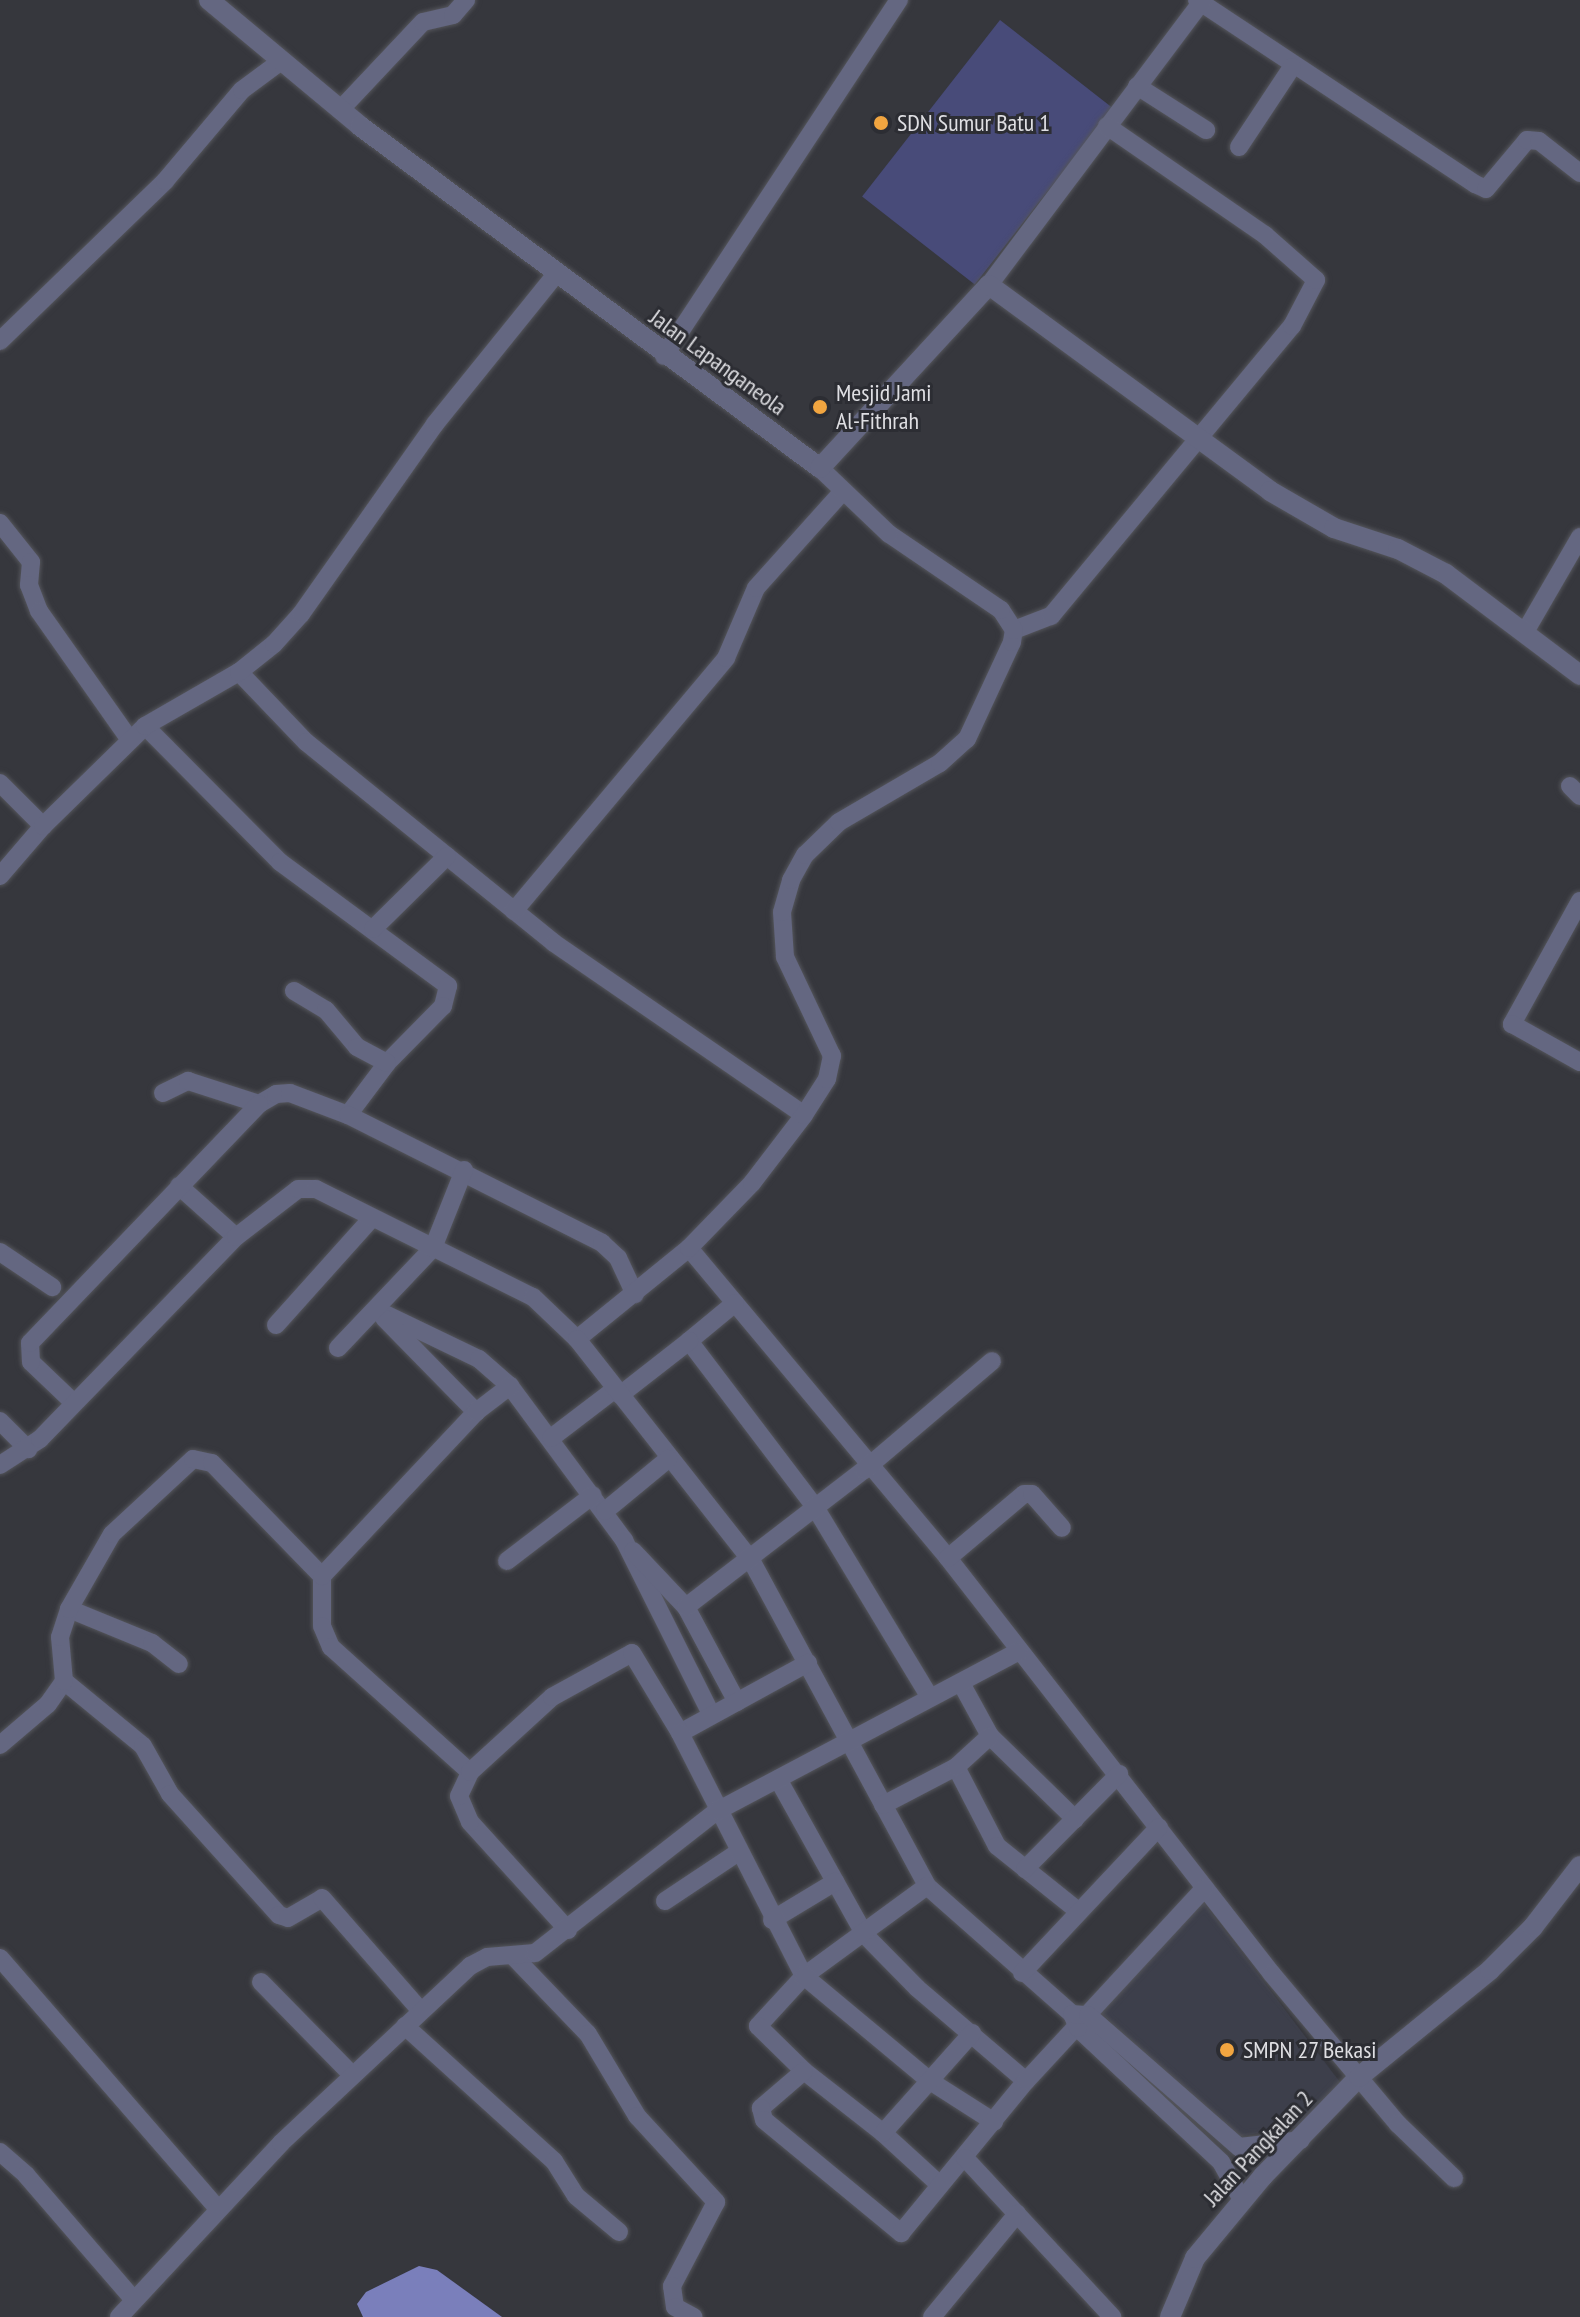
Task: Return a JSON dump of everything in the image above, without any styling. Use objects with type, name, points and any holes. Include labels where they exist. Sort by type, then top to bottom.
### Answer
[{"type":"street","name":"Jalan Lapanganeola","points":[[209,0],[340,110],[664,356],[820,468]]},
{"type":"street","points":[[340,110],[423,22],[453,15],[466,0]]},
{"type":"street","points":[[664,356],[899,0]]},
{"type":"street","points":[[1014,630],[1001,610],[907,549],[820,468],[989,285],[1200,1],[1292,67],[1481,187],[1491,184],[1527,140],[1539,141],[1580,173]]},
{"type":"street","points":[[0,341],[165,181],[242,90],[280,62]]},
{"type":"street","points":[[1239,147],[1292,67]]},
{"type":"street","points":[[1137,86],[1206,130]]},
{"type":"street","points":[[577,1339],[689,1248],[752,1183],[804,1115],[827,1079],[832,1056],[785,957],[782,912],[791,880],[805,855],[839,822],[940,763],[967,739],[1014,630],[1051,616],[1194,439],[1292,326],[1316,280],[1265,235],[1107,126]]},
{"type":"street","points":[[0,876],[43,826],[145,726],[239,672],[301,614],[383,492],[556,274]]},
{"type":"street","points":[[989,285],[1194,439],[1334,528],[1398,549],[1446,574],[1580,675]]},
{"type":"street","points":[[514,911],[726,658],[756,588],[843,491]]},
{"type":"street","points":[[0,523],[31,562],[29,585],[39,611],[130,740]]},
{"type":"street","points":[[1525,632],[1580,537]]},
{"type":"street","points":[[239,672],[306,742],[514,911],[636,1002],[804,1115]]},
{"type":"street","points":[[145,726],[280,862],[373,929],[449,990],[443,1006],[387,1063],[348,1115]]},
{"type":"street","points":[[0,783],[43,826]]},
{"type":"street","points":[[373,929],[447,856]]},
{"type":"street","points":[[1580,901],[1512,1024],[1580,1062]]},
{"type":"street","points":[[294,991],[326,1010],[357,1047],[387,1063]]},
{"type":"street","points":[[163,1093],[188,1081],[259,1104]]},
{"type":"street","points":[[74,1403],[31,1362],[30,1343],[259,1104],[276,1094],[290,1093],[348,1115],[464,1170],[602,1243],[618,1258],[635,1294]]},
{"type":"street","points":[[338,1348],[433,1248],[464,1170]]},
{"type":"street","points":[[179,1186],[236,1237]]},
{"type":"street","points":[[0,1465],[28,1449],[236,1237],[306,1187],[545,1305],[577,1339],[668,1459],[751,1560],[927,1886],[1022,1973],[1234,2144],[1271,2147],[1301,2140]]},
{"type":"street","points":[[276,1325],[372,1218]]},
{"type":"street","points":[[689,1248],[948,1558],[1017,1652],[1119,1774],[1205,1888],[1359,2077],[1454,2178]]},
{"type":"street","points":[[0,1252],[52,1287]]},
{"type":"street","points":[[551,1438],[689,1341],[735,1303]]},
{"type":"street","points":[[377,1310],[479,1359],[510,1386],[624,1540],[711,1714]]},
{"type":"street","points":[[377,1310],[476,1412]]},
{"type":"street","points":[[689,1341],[815,1507],[929,1696]]},
{"type":"street","points":[[686,1607],[751,1560],[870,1465],[992,1361]]},
{"type":"street","points":[[470,1772],[331,1647],[322,1626],[322,1576],[476,1412],[510,1386]]},
{"type":"street","points":[[0,1421],[28,1449]]},
{"type":"street","points":[[0,1745],[48,1704],[64,1681],[60,1637],[69,1609],[112,1534],[193,1459],[212,1463],[322,1576]]},
{"type":"street","points":[[605,1511],[668,1459]]},
{"type":"street","points":[[948,1558],[1024,1494],[1032,1494],[1062,1528]]},
{"type":"street","points":[[507,1561],[593,1495]]},
{"type":"street","points":[[624,1540],[686,1607],[737,1702]]},
{"type":"street","points":[[69,1609],[152,1643],[179,1664]]},
{"type":"street","points":[[119,2317],[218,2209],[351,2074],[478,1960],[515,1958],[535,1953],[568,1930],[655,1856],[717,1811],[1017,1652]]},
{"type":"street","points":[[568,1930],[462,1811],[459,1796],[470,1772],[552,1697],[624,1653],[638,1658],[680,1733],[737,1853],[804,1976],[930,2081],[994,2122]]},
{"type":"street","points":[[680,1733],[808,1663]]},
{"type":"street","points":[[64,1681],[132,1734],[170,1794],[279,1915],[288,1918],[322,1898],[420,2010]]},
{"type":"street","points":[[961,1683],[990,1736],[1075,1819]]},
{"type":"street","points":[[883,1805],[956,1767],[990,1736]]},
{"type":"street","points":[[956,1767],[986,1832],[1025,1869],[1078,1911]]},
{"type":"street","points":[[1025,1869],[1119,1774]]},
{"type":"street","points":[[778,1779],[865,1935],[917,1988],[1026,2081]]},
{"type":"street","points":[[1022,1973],[1159,1827]]},
{"type":"street","points":[[665,1901],[737,1853]]},
{"type":"street","name":"Jalan Pangkalan 2","points":[[1170,2317],[1195,2258],[1242,2200],[1359,2077],[1490,1970],[1533,1927],[1580,1866]]},
{"type":"street","points":[[772,1920],[835,1882]]},
{"type":"street","points":[[927,1886],[865,1935],[804,1976],[758,2026],[804,2071],[883,2133],[940,2185]]},
{"type":"street","points":[[804,2071],[761,2108],[761,2114],[850,2194],[901,2233],[1079,2019],[1205,1888]]},
{"type":"street","points":[[0,1958],[218,2209]]},
{"type":"street","points":[[515,1958],[588,2034],[637,2116],[716,2202],[672,2286],[675,2307],[694,2317]]},
{"type":"street","points":[[261,1982],[351,2074]]},
{"type":"street","points":[[1079,2019],[1221,2162],[1242,2200]]},
{"type":"street","points":[[405,2026],[554,2161],[571,2190],[619,2232]]},
{"type":"street","points":[[883,2133],[972,2033]]},
{"type":"street","points":[[1221,2162],[1234,2144]]},
{"type":"street","points":[[0,2152],[26,2175],[134,2300]]},
{"type":"street","points":[[965,2158],[1112,2317]]},
{"type":"street","points":[[923,2317],[1017,2214]]},
{"type":"shaded area","points":[[1000,20],[1113,108],[975,285],[862,197]]},
{"type":"shaded area","name":"SMPN 27 Bekasi","points":[[1203,1902],[1343,2086],[1306,2125],[1230,2138],[1101,2013]]},
{"type":"shaded area","points":[[419,2266],[437,2270],[502,2317],[363,2317],[357,2304],[366,2292]]},
{"type":"place","name":"SDN Sumur Batu 1","points":[[881,123]]},
{"type":"place","name":"Mesjid Jami Al-Fithrah","points":[[820,407]]},
{"type":"place","name":"SMPN 27 Bekasi","points":[[1227,2050]]}]
